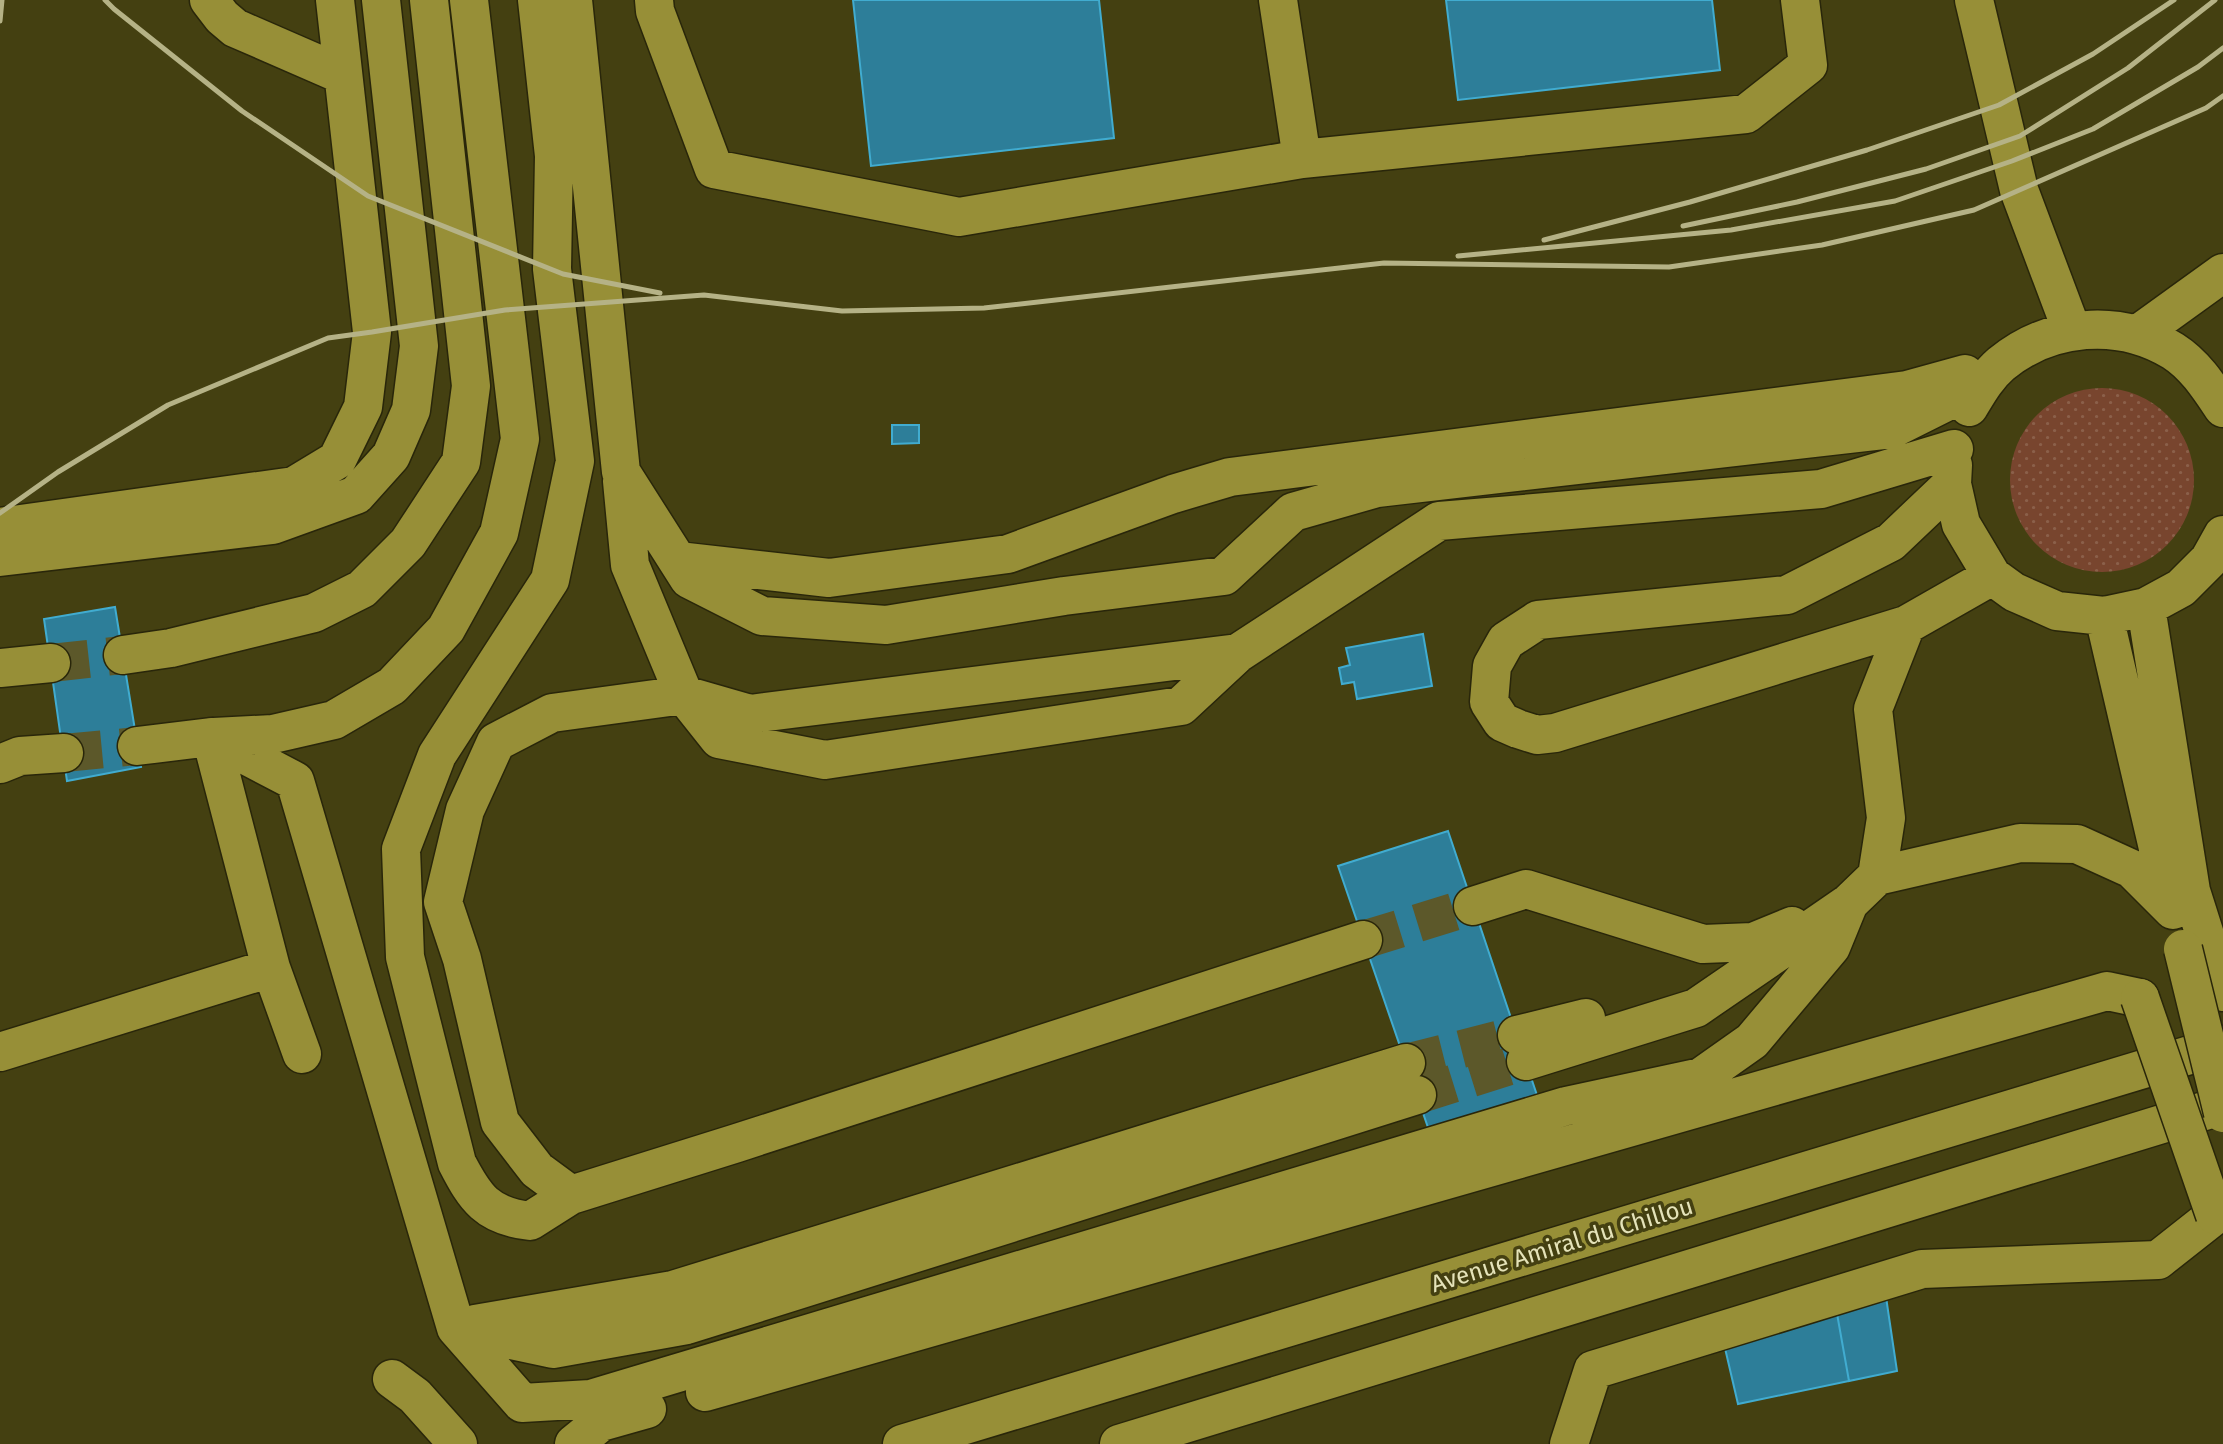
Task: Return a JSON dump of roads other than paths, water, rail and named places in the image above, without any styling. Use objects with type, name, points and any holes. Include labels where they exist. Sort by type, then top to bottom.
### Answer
[{"type":"street","points":[[209,0],[235,28],[343,75]]},
{"type":"street","points":[[0,527],[295,486],[337,460],[363,407],[372,332],[335,0]]},
{"type":"street","points":[[0,557],[273,525],[356,495],[391,456],[411,410],[419,346],[381,0]]},
{"type":"street","points":[[123,655],[171,648],[314,612],[362,589],[408,543],[461,462],[471,387],[429,0]]},
{"type":"street","points":[[137,746],[211,737],[273,734],[334,720],[392,686],[446,629],[499,533],[520,439],[469,0]]},
{"type":"street","points":[[537,0],[554,156],[552,269],[575,461],[550,580],[437,755],[401,849],[405,957],[457,1163],[473,1193],[492,1210],[515,1219],[530,1221],[570,1195],[1363,940]]},
{"type":"street","points":[[573,0],[630,565],[684,695],[719,739],[825,760],[1181,706],[1238,653],[1439,521],[1821,489],[1953,466]]},
{"type":"street","points":[[654,0],[655,11],[714,169],[959,217],[1302,159],[1746,114],[1808,65],[1800,0]]},
{"type":"street","points":[[1278,0],[1302,159]]},
{"type":"street","points":[[1974,0],[2019,190],[2073,331]]},
{"type":"street","points":[[2137,335],[2223,273]]},
{"type":"street","points":[[621,472],[689,579],[762,616],[886,625],[1065,596],[1224,576],[1293,512],[1377,488],[1892,429],[1991,374],[2034,342],[2073,331],[2116,330],[2137,335],[2173,352],[2203,377],[2223,408]]},
{"type":"street","points":[[678,561],[829,578],[1008,554],[1174,494],[1230,477],[1908,390],[1991,374]]},
{"type":"street","points":[[1991,374],[1964,414],[1953,466],[1961,524],[1992,576],[2014,592],[2057,611],[2104,616],[2146,607],[2181,588],[2209,560],[2223,535]]},
{"type":"street","points":[[1953,466],[1891,542],[1787,595],[1538,620],[1506,641],[1492,666],[1489,702],[1502,722],[1537,735],[1555,733],[1906,625],[1992,576]]},
{"type":"street","points":[[2146,607],[2191,891],[2194,945],[2223,1113]]},
{"type":"street","points":[[2104,616],[2173,911]]},
{"type":"street","points":[[1877,876],[1886,818],[1873,709],[1906,625]]},
{"type":"street","points":[[570,1195],[537,1170],[500,1122],[462,959],[443,902],[465,810],[496,742],[552,713],[684,695],[750,714],[1238,653]]},
{"type":"street","points":[[0,668],[51,663]]},
{"type":"street","points":[[211,737],[271,968],[302,1054]]},
{"type":"street","points":[[211,737],[295,781],[456,1328],[522,1403],[591,1399],[1566,1106],[1701,1077],[1752,1041],[1831,947],[1849,904]]},
{"type":"street","points":[[0,764],[20,756],[64,753]]},
{"type":"street","points":[[1521,1048],[1696,1008],[1849,904],[1877,876],[2020,843],[2077,844],[2132,869],[2173,911],[2223,992]]},
{"type":"street","points":[[1473,906],[1526,889],[1703,944],[1753,942],[1849,904]]},
{"type":"street","points":[[0,1052],[271,968]]},
{"type":"street","points":[[574,1444],[601,1422],[2107,991],[2140,998],[2215,1215],[2158,1260],[1922,1269],[1594,1370],[1569,1444]]},
{"type":"street","name":"Avenue Amiral du Chillou","points":[[902,1444],[2223,1045]]},
{"type":"street","points":[[456,1328],[553,1349],[687,1325],[1411,1079]]},
{"type":"street","points":[[1119,1444],[2223,1105]]},
{"type":"street","points":[[393,1379],[415,1396],[458,1444]]},
{"type":"tunnel","points":[[51,663],[123,655]]},
{"type":"tunnel","points":[[64,753],[137,746]]},
{"type":"tunnel","points":[[1363,940],[1473,906]]},
{"type":"tunnel","points":[[1406,1063],[1517,1035]]},
{"type":"tunnel","points":[[1417,1095],[1526,1061]]},
{"type":"railway","points":[[0,21],[2,0]]},
{"type":"railway","points":[[105,0],[242,111],[368,196],[563,274],[660,293]]},
{"type":"railway","points":[[1544,240],[1690,202],[1867,150],[1999,105],[2093,54],[2174,0]]},
{"type":"railway","points":[[1683,226],[1797,202],[1926,169],[2020,136],[2128,68],[2215,0]]},
{"type":"railway","points":[[1458,256],[1731,230],[1895,201],[2012,161],[2093,129],[2198,67],[2223,48]]},
{"type":"railway","points":[[0,513],[58,472],[168,405],[328,338],[505,310],[704,295],[842,311],[984,308],[1384,263],[1669,267],[1822,245],[1974,210],[2206,108],[2223,96]]}]
